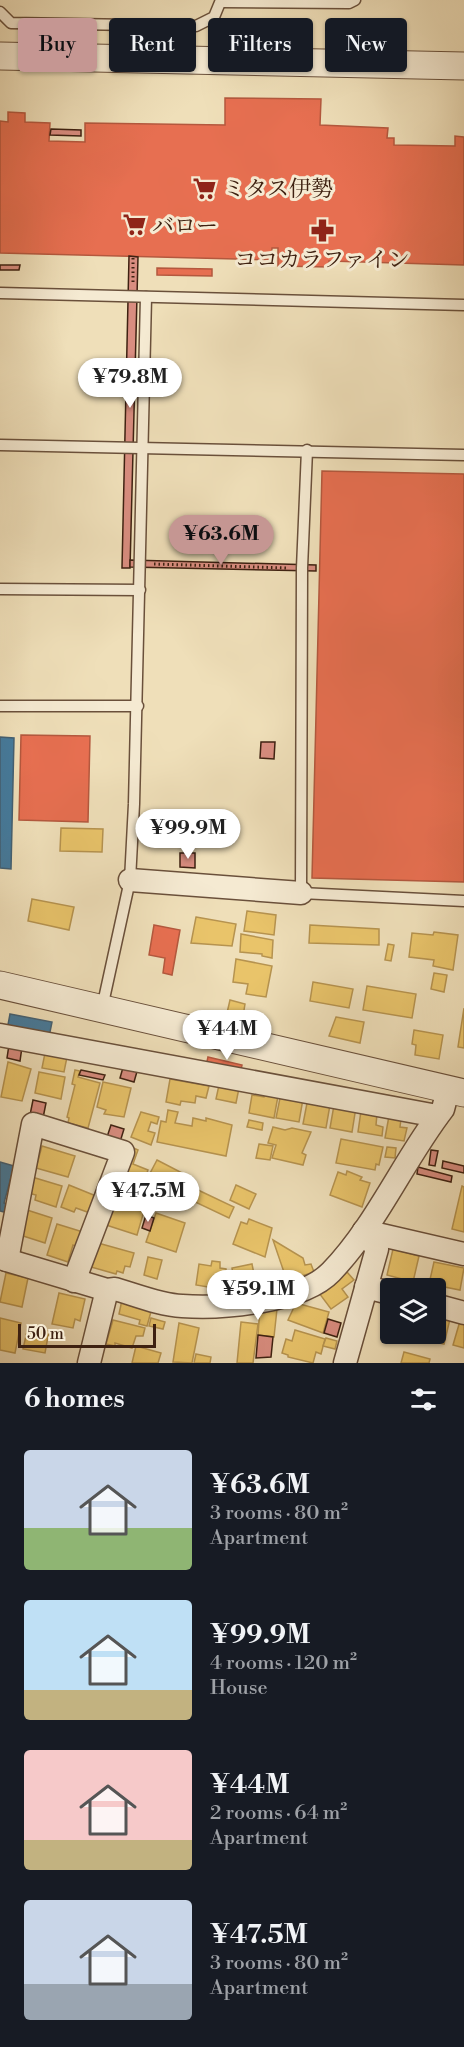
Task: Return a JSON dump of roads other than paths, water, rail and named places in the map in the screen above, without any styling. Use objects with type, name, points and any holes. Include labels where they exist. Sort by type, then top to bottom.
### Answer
[{"type":"street","points":[[0,56],[464,66]]},
{"type":"street","points":[[130,880],[301,893]]},
{"type":"street","points":[[0,985],[456,1092],[437,1116],[364,1231],[322,1280],[305,1289],[236,1305],[180,1306],[115,1289],[107,1290],[74,1281],[3,1259],[33,1124],[123,1152],[74,1281]]},
{"type":"street","points":[[0,1035],[437,1116]]},
{"type":"street","points":[[364,1231],[464,1254]]},
{"type":"street","points":[[345,1363],[377,1249],[364,1231]]},
{"type":"street","points":[[366,1287],[380,1290]]},
{"type":"street","points":[[88,1363],[107,1290]]},
{"type":"street","points":[[446,1308],[464,1313]]},
{"type":"lane","points":[[0,12],[10,23],[196,26],[214,18],[222,1],[350,3],[355,0]]},
{"type":"lane","points":[[0,293],[464,304]]},
{"type":"lane","points":[[102,1008],[130,880],[138,706],[146,297]]},
{"type":"lane","points":[[0,445],[464,455]]},
{"type":"lane","points":[[307,450],[302,568],[301,893],[464,901]]},
{"type":"lane","points":[[0,589],[140,590]]},
{"type":"lane","points":[[0,706],[138,706]]},
{"type":"place","name":"ミタス伊勢","points":[[205,188]]},
{"type":"place","name":"バロー","points":[[134,225]]},
{"type":"place","name":"ココカラファイン","points":[[322,230]]}]
